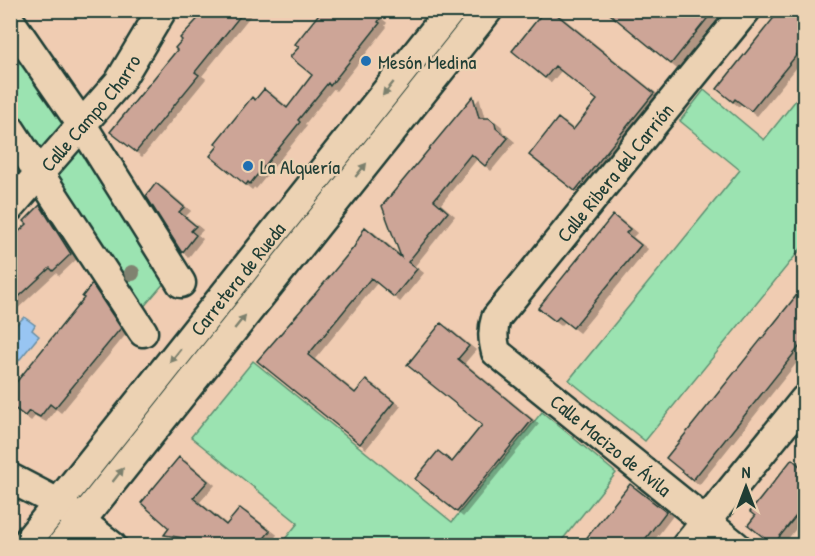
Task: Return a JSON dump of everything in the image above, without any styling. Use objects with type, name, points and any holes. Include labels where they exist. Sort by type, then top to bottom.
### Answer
[{"type":"street","name":"Calle Campo Charro","points":[[10,207],[119,82],[162,10]]},
{"type":"street","name":"Carretera de Rueda","points":[[24,546],[451,10]]},
{"type":"street","name":"Carretera de Rueda","points":[[61,546],[488,10]]},
{"type":"street","name":"Calle Ribera del Carrión","points":[[493,340],[496,318],[746,10]]},
{"type":"street","points":[[10,21],[82,125],[181,283]]},
{"type":"street","points":[[10,129],[143,332]]},
{"type":"street","name":"Calle Macizo de Ávila","points":[[493,340],[496,352],[736,546]]},
{"type":"street","points":[[686,546],[804,400]]},
{"type":"street","points":[[10,478],[58,503],[112,546]]},
{"type":"green space","points":[[10,21],[177,268],[129,324],[11,141]]},
{"type":"green space","points":[[704,90],[764,140],[804,90],[804,245],[645,441],[569,380],[740,170],[680,121]]},
{"type":"green space","points":[[253,361],[452,522],[542,412],[616,473],[558,545],[280,545],[298,523],[191,437]]},
{"type":"water","points":[[24,317],[35,325],[32,330],[39,336],[11,370],[11,330]]},
{"type":"building","points":[[206,10],[245,10],[195,72],[199,75],[136,152],[110,132],[177,50],[175,48],[182,40],[180,38]]},
{"type":"building","points":[[322,10],[369,10],[380,19],[378,22],[380,23],[330,86],[328,83],[298,120],[300,122],[250,184],[248,182],[246,185],[210,156],[218,146],[215,143],[252,97],[255,100],[264,89],[287,108],[312,75],[290,57],[299,47],[295,44]]},
{"type":"building","points":[[545,10],[551,10],[654,93],[575,191],[529,155],[558,118],[573,130],[597,100],[555,66],[545,78],[512,51]]},
{"type":"building","points":[[605,10],[714,10],[671,64]]},
{"type":"building","points":[[780,10],[804,10],[804,46],[751,111],[735,99],[733,102],[717,89]]},
{"type":"building","points":[[473,96],[479,118],[489,118],[495,123],[496,128],[508,138],[485,166],[471,154],[434,200],[448,212],[408,262],[417,269],[394,297],[371,278],[308,355],[355,393],[366,380],[394,402],[360,444],[257,361],[354,247],[365,227],[401,257],[382,206]]},
{"type":"building","points":[[156,183],[184,207],[179,212],[196,226],[191,231],[196,235],[182,253],[146,196]]},
{"type":"building","points":[[40,205],[71,254],[53,271],[50,268],[10,305],[10,240],[27,224],[24,221]]},
{"type":"building","points":[[613,215],[630,229],[626,233],[641,245],[573,328],[559,317],[555,321],[538,308]]},
{"type":"building","points":[[92,284],[121,328],[55,408],[50,404],[40,417],[29,411],[25,416],[10,405],[10,390],[84,298],[82,297]]},
{"type":"building","points":[[804,286],[804,341],[693,480],[666,458]]},
{"type":"building","points":[[441,323],[469,346],[458,359],[532,420],[457,512],[415,479],[438,451],[452,462],[482,425],[407,365]]},
{"type":"building","points":[[179,457],[208,481],[193,498],[226,525],[240,508],[270,531],[258,546],[193,546],[184,538],[164,535],[169,528],[141,503]]},
{"type":"building","points":[[792,459],[804,470],[804,506],[773,545],[748,525],[755,516],[750,512]]},
{"type":"building","points":[[630,484],[666,512],[640,546],[580,546]]},
{"type":"place","name":"Mesón Medina","points":[[366,61]]},
{"type":"place","name":"La Alquería","points":[[248,166]]}]
